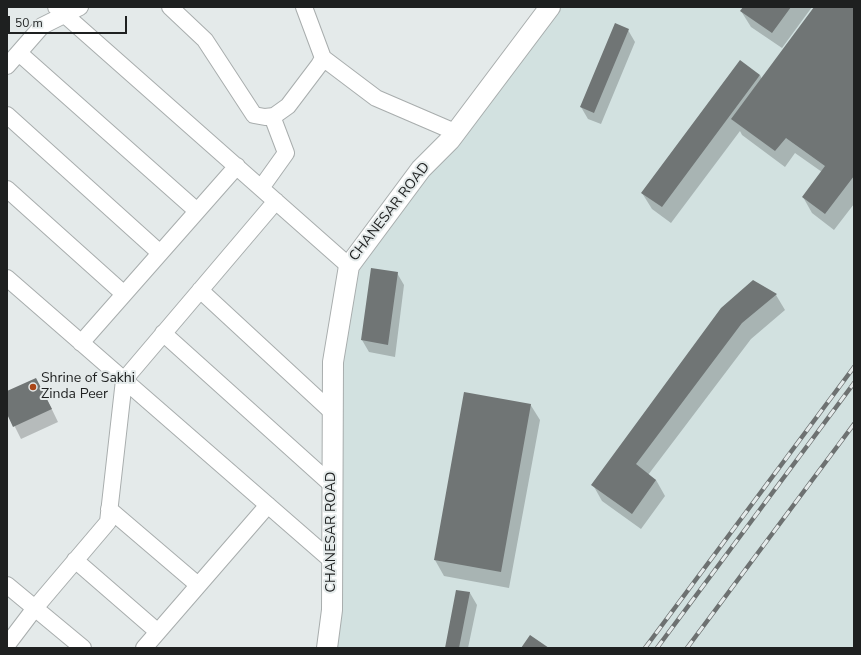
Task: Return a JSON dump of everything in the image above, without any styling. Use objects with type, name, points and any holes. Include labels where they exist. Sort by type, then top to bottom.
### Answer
[{"type":"street","points":[[7,66],[42,26],[52,20],[61,11],[80,7]]},
{"type":"street","points":[[170,7],[205,40],[254,115],[272,116],[281,112],[288,106],[323,58]]},
{"type":"street","points":[[304,7],[323,58],[376,98],[455,132]]},
{"type":"street","name":"CHANESAR ROAD","points":[[327,648],[332,610],[333,362],[348,266],[421,169],[450,140],[546,8]]},
{"type":"street","points":[[61,11],[348,266]]},
{"type":"street","points":[[19,53],[197,211]]},
{"type":"street","points":[[7,115],[160,253]]},
{"type":"street","points":[[261,188],[286,153],[272,116]]},
{"type":"street","points":[[81,343],[237,166]]},
{"type":"street","points":[[7,189],[124,294]]},
{"type":"street","points":[[7,645],[35,608],[108,522],[124,380],[276,201]]},
{"type":"street","points":[[7,278],[332,561]]},
{"type":"street","points":[[200,290],[333,413]]},
{"type":"street","points":[[163,333],[332,485]]},
{"type":"street","points":[[144,648],[268,505]]},
{"type":"street","points":[[109,509],[198,585]]},
{"type":"street","points":[[75,560],[158,632]]},
{"type":"street","points":[[7,585],[83,648]]},
{"type":"shaded area","points":[[543,7],[854,7],[854,648],[323,648],[333,362],[349,266]]},
{"type":"building","points":[[743,7],[791,7],[772,33],[740,11]]},
{"type":"building","points":[[814,7],[854,7],[854,176],[825,214],[802,197],[825,166],[786,138],[775,151],[731,119]]},
{"type":"building","points":[[615,23],[629,29],[594,113],[580,107]]},
{"type":"building","points":[[740,60],[760,75],[662,207],[641,193]]},
{"type":"building","points":[[371,268],[398,272],[388,345],[361,340]]},
{"type":"building","points":[[753,280],[777,294],[742,323],[636,464],[656,480],[632,514],[591,485],[721,308]]},
{"type":"building","points":[[36,378],[52,409],[13,427],[7,414],[7,391]]},
{"type":"building","points":[[464,392],[531,404],[501,572],[434,560]]},
{"type":"building","points":[[456,590],[470,592],[459,648],[445,648]]},
{"type":"building","points":[[530,635],[549,648],[521,648]]},
{"type":"railway","points":[[645,648],[854,367]]},
{"type":"railway","points":[[657,648],[854,383]]},
{"type":"railway","points":[[687,648],[854,424]]},
{"type":"place","name":"Shrine of Sakhi Zinda Peer","points":[[33,387]]}]
